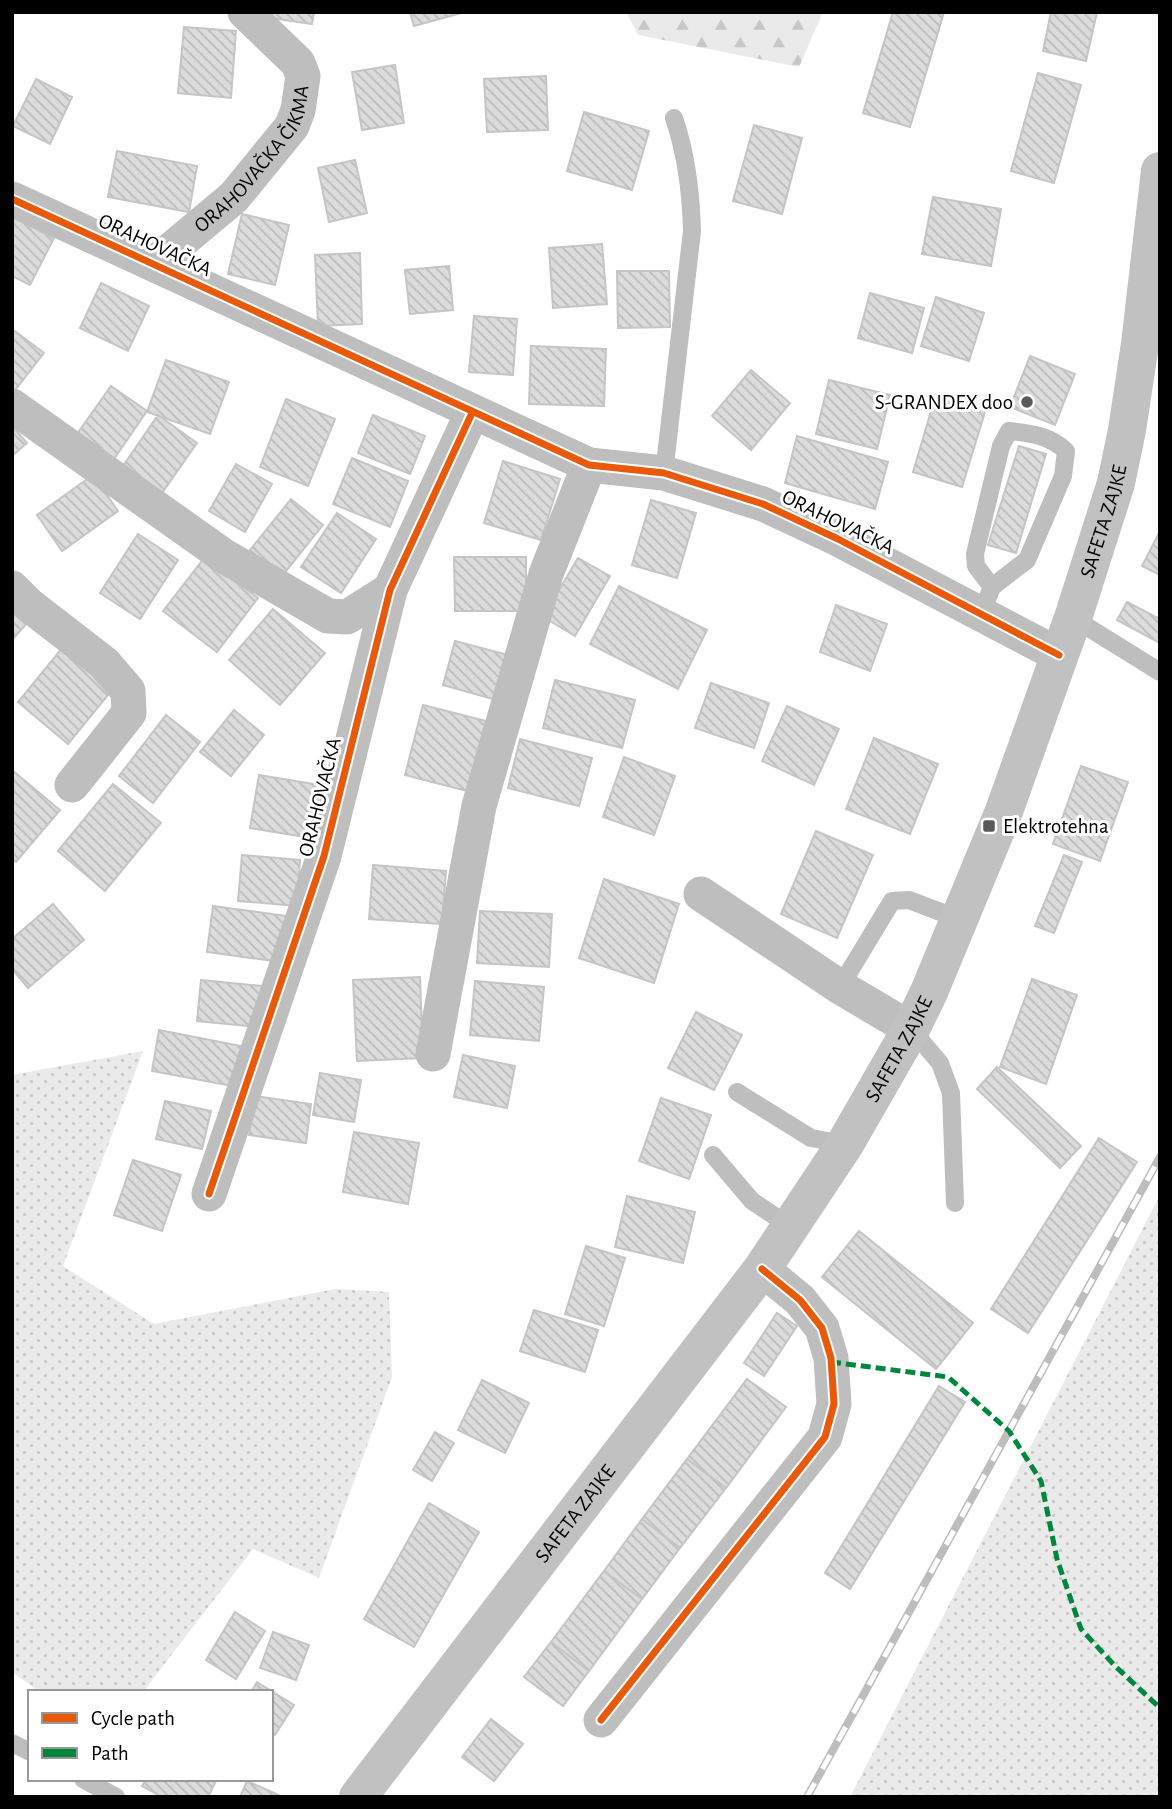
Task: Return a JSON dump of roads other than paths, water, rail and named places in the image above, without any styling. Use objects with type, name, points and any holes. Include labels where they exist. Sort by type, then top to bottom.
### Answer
[{"type":"main road","name":"SAFETA ZAJKE","points":[[358,1797],[762,1269],[845,1144],[911,1030],[1004,811],[1073,618],[1116,483],[1148,346],[1158,195]]},
{"type":"street","name":"ORAHOVAČKA ČIKMA","points":[[154,264],[234,197],[292,126],[298,110],[303,76],[298,63],[245,12]]},
{"type":"street","name":"ORAHOVAČKA","points":[[12,199],[589,465],[664,474],[763,504],[838,539],[986,600],[1059,655]]},
{"type":"street","points":[[12,406],[223,556],[328,616],[347,617],[390,590]]},
{"type":"street","name":"ORAHOVAČKA","points":[[209,1194],[324,856],[390,590],[472,412]]},
{"type":"street","points":[[433,1054],[479,806],[546,574],[589,465]]},
{"type":"street","points":[[12,587],[29,605],[104,663],[128,691],[129,713],[72,785]]},
{"type":"street","points":[[701,894],[840,987],[911,1030]]},
{"type":"street","points":[[601,1720],[825,1437],[834,1404],[831,1357],[822,1328],[800,1300],[762,1269]]},
{"type":"lane","points":[[664,474],[692,231],[686,158],[674,118]]},
{"type":"lane","points":[[1009,431],[1041,436],[1058,443],[1066,451],[1063,476],[1027,560],[986,600],[975,554],[1001,446],[1009,431]]},
{"type":"lane","points":[[1073,618],[1160,672]]},
{"type":"lane","points":[[840,987],[892,901],[909,900],[959,919]]},
{"type":"lane","points":[[911,1030],[940,1063],[951,1093],[955,1203]]},
{"type":"lane","points":[[737,1092],[811,1138],[845,1144]]},
{"type":"lane","points":[[713,1155],[752,1201],[791,1227]]},
{"type":"lane","points":[[12,1742],[28,1751]]},
{"type":"lane","points":[[87,1781],[116,1797]]},
{"type":"railway","points":[[807,1797],[1160,1157]]},
{"type":"place","name":"S-GRANDEX doo","points":[[1027,402]]},
{"type":"place","name":"Elektrotehna","points":[[989,826]]}]
